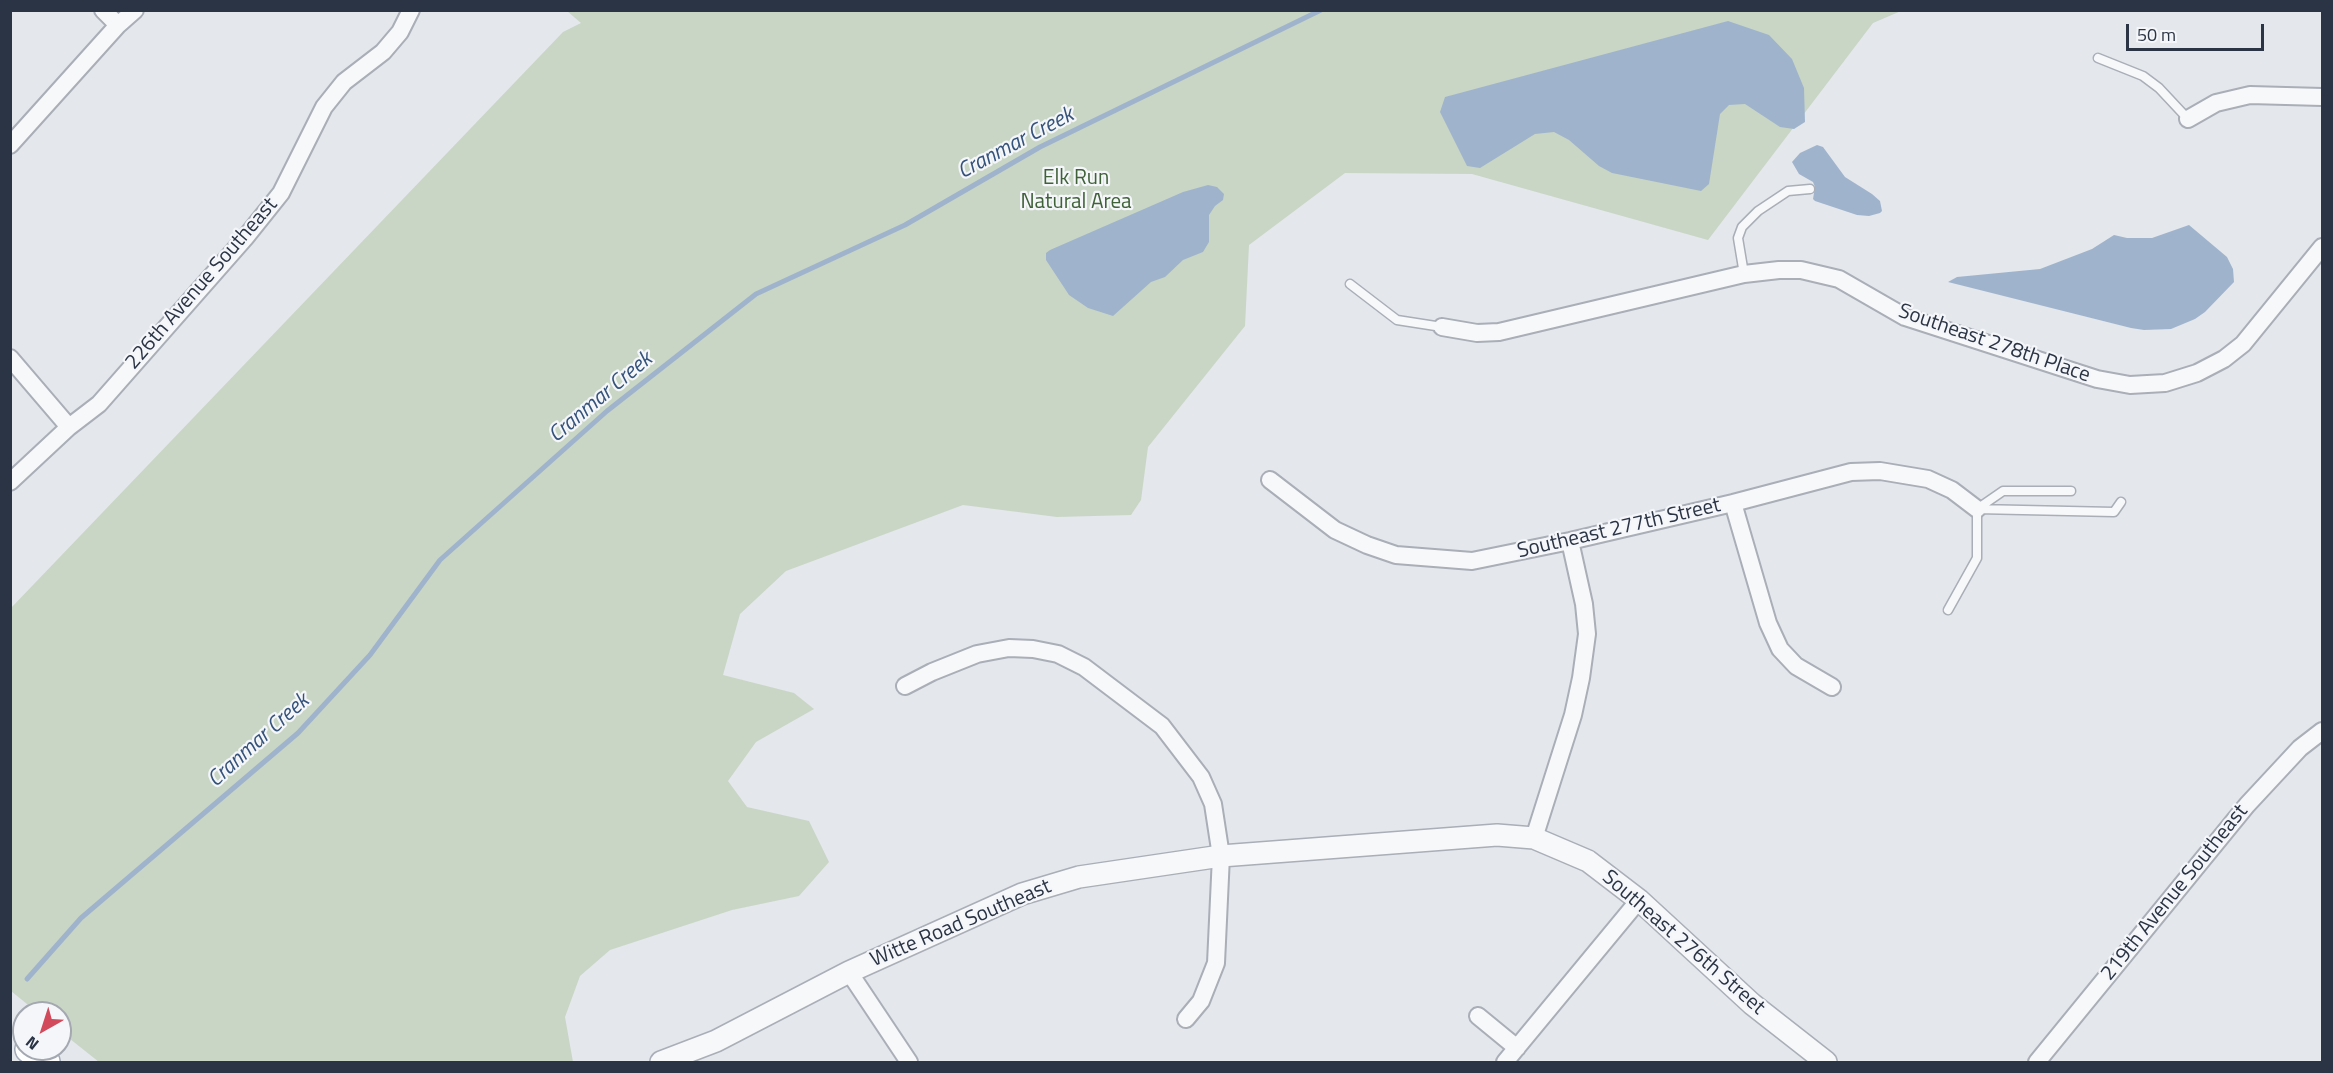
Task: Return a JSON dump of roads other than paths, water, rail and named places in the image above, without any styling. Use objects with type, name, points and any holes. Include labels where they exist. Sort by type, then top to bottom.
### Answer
[{"type":"street","points":[[103,10],[118,25]]},
{"type":"street","points":[[10,145],[118,25],[135,10]]},
{"type":"street","name":"226th Avenue Southeast","points":[[10,482],[69,427],[99,404],[245,237],[281,193],[324,107],[344,82],[383,52],[400,32],[411,10]]},
{"type":"street","points":[[2188,119],[2216,103],[2250,95],[2322,97]]},
{"type":"street","name":"Southeast 278th Place","points":[[1442,327],[1477,333],[1499,332],[1744,274],[1801,270],[1839,279],[1905,317],[2097,379],[2130,386],[2165,382],[2197,373],[2224,359],[2249,338],[2322,247]]},
{"type":"street","points":[[10,358],[69,427]]},
{"type":"street","name":"Southeast 277th Street","points":[[1269,480],[1335,530],[1367,545],[1396,555],[1472,561],[1733,503],[1851,472],[1880,471],[1928,479],[1952,489],[1977,509]]},
{"type":"street","points":[[1733,503],[1768,623],[1780,649],[1796,666],[1832,687]]},
{"type":"street","points":[[1534,838],[1573,715],[1587,634],[1584,604],[1570,541]]},
{"type":"street","points":[[905,686],[932,672],[977,654],[1009,648],[1033,649],[1058,654],[1084,667],[1162,726],[1201,777],[1213,804],[1221,856],[1216,963],[1201,1001],[1186,1019]]},
{"type":"street","name":"219th Avenue Southeast","points":[[2037,1062],[2247,805],[2300,748],[2322,731]]},
{"type":"street","name":"Southeast 276th Street","points":[[1497,835],[1534,838],[1588,861],[1639,900],[1752,1004],[1826,1062]]},
{"type":"street","name":"Witte Road Southeast","points":[[661,1062],[716,1041],[849,972],[1022,894],[1098,874],[1221,856],[1497,835]]},
{"type":"street","points":[[1505,1062],[1639,900]]},
{"type":"street","points":[[849,972],[909,1062]]},
{"type":"street","points":[[1478,1016],[1517,1048]]},
{"type":"lane","points":[[2098,58],[2143,76],[2159,88],[2188,119]]},
{"type":"lane","points":[[1744,274],[1738,238],[1742,227],[1758,211],[1788,191],[1810,189]]},
{"type":"lane","name":"Southeast 278th Place","points":[[1350,284],[1397,320],[1442,327]]},
{"type":"lane","points":[[1977,509],[2003,491],[2071,490]]},
{"type":"lane","points":[[1977,509],[2114,512],[2121,502]]},
{"type":"lane","points":[[1948,610],[1977,558],[1977,509]]},
{"type":"water","points":[[1728,21],[1769,35],[1792,59],[1804,88],[1805,122],[1794,129],[1780,127],[1745,104],[1729,105],[1720,114],[1709,184],[1701,191],[1612,173],[1599,166],[1569,140],[1554,132],[1535,134],[1480,168],[1467,166],[1440,112],[1445,97]]},
{"type":"water","points":[[1817,145],[1823,147],[1845,177],[1880,201],[1882,211],[1880,213],[1869,216],[1857,215],[1813,199],[1815,187],[1813,182],[1799,174],[1792,162],[1800,153]]},
{"type":"water","points":[[1208,185],[1217,187],[1224,194],[1223,200],[1209,215],[1209,242],[1203,252],[1183,260],[1165,277],[1151,282],[1113,316],[1088,308],[1069,295],[1046,260],[1046,253],[1050,250],[1183,192]]},
{"type":"water","points":[[2189,225],[2227,257],[2233,269],[2234,282],[2205,312],[2171,329],[2131,328],[1948,282],[1957,277],[2040,269],[2092,249],[2114,235],[2127,238],[2152,238]]},
{"type":"waterway","name":"Cranmar Creek","points":[[27,979],[81,918],[298,733],[370,655],[440,560],[607,411],[756,294],[905,225],[1040,147],[1321,10]]},
{"type":"park label","name":"Elk Run Natural Area","points":[[1076,191]]}]
